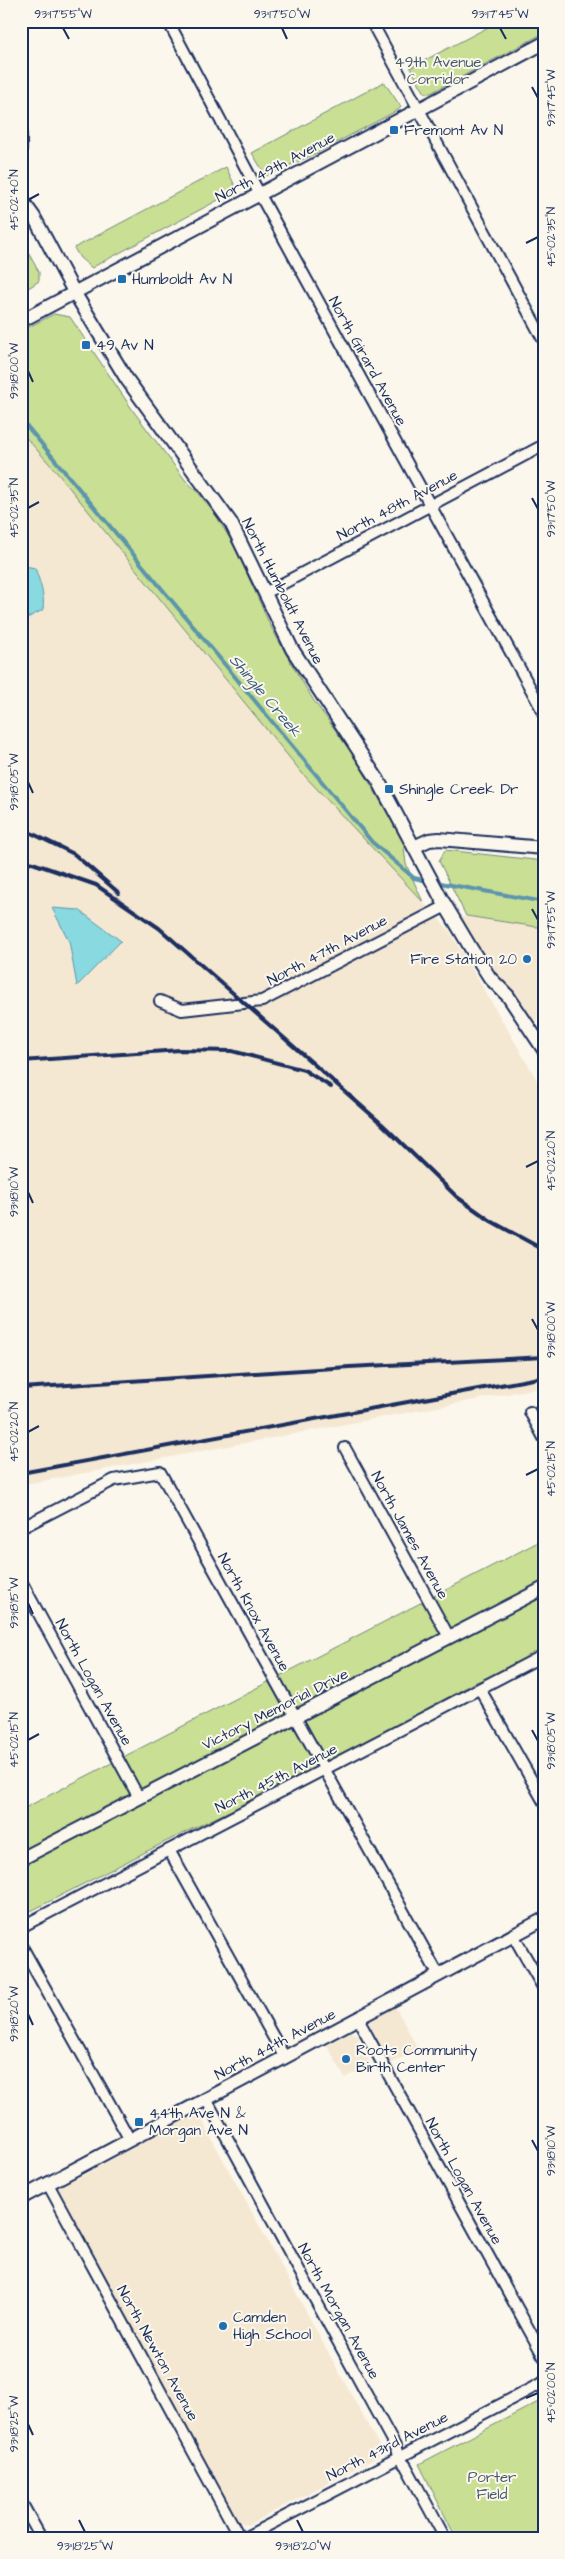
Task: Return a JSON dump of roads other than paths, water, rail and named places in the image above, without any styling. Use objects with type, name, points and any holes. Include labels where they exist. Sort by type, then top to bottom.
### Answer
[{"type":"street","name":"North Girard Avenue","points":[[168,21],[259,193],[544,713]]},
{"type":"street","points":[[371,21],[544,341]]},
{"type":"street","name":"North 49th Avenue","points":[[21,321],[544,42]]},
{"type":"street","points":[[21,135],[21,156]]},
{"type":"street","name":"North Humboldt Avenue","points":[[21,199],[34,217],[74,292],[126,378],[231,524],[292,650],[320,694],[354,741],[443,902],[490,978],[508,996],[544,1050]]},
{"type":"street","name":"North 48th Avenue","points":[[265,593],[544,445]]},
{"type":"street","points":[[414,847],[429,840],[439,839],[544,848]]},
{"type":"street","name":"North 47th Avenue","points":[[160,1001],[182,1010],[262,1001],[443,902]]},
{"type":"street","points":[[530,1412],[544,1438]]},
{"type":"street","name":"North James Avenue","points":[[345,1448],[449,1637]]},
{"type":"street","name":"North Knox Avenue","points":[[21,1528],[114,1480],[160,1472],[439,1976]]},
{"type":"street","name":"North Logan Avenue","points":[[21,1581],[139,1798]]},
{"type":"street","name":"Victory Memorial Drive","points":[[21,1859],[544,1588]]},
{"type":"street","name":"North 45th Avenue","points":[[21,1927],[544,1655]]},
{"type":"street","points":[[480,1689],[544,1802]]},
{"type":"street","points":[[169,1850],[285,2058]]},
{"type":"street","name":"North 44th Avenue","points":[[21,2198],[439,1976],[544,1918]]},
{"type":"street","points":[[513,1935],[544,1989]]},
{"type":"street","points":[[21,1945],[130,2140]]},
{"type":"street","name":"North Logan Avenue","points":[[358,2019],[544,2357]]},
{"type":"street","name":"North Morgan Avenue","points":[[206,2100],[396,2448],[398,2457],[406,2466],[444,2538]]},
{"type":"street","name":"North Newton Avenue","points":[[48,2184],[240,2538]]},
{"type":"street","name":"North 43rd Avenue","points":[[244,2538],[544,2382]]},
{"type":"street","points":[[21,2502],[41,2538]]},
{"type":"water","points":[[21,567],[35,568],[42,589],[43,610],[21,621]]},
{"type":"water","points":[[52,908],[79,910],[121,941],[77,986],[69,941]]},
{"type":"waterway","name":"Shingle Creek","points":[[21,419],[372,842],[414,878],[428,881]]},
{"type":"waterway","name":"Shingle Creek","points":[[435,882],[544,902]]},
{"type":"railway","points":[[21,828],[74,854],[119,893]]},
{"type":"railway","points":[[21,859],[96,885],[159,928],[383,1125],[457,1197],[491,1221],[544,1250]]},
{"type":"railway","points":[[21,1061],[180,1050],[232,1051],[304,1070],[331,1087]]},
{"type":"railway","points":[[21,1388],[349,1367],[544,1357]]},
{"type":"railway","points":[[21,1473],[544,1377]]},
{"type":"place","name":"Fremont Av N","points":[[394,130]]},
{"type":"place","name":"Humboldt Av N","points":[[122,279]]},
{"type":"place","name":"49 Av N","points":[[86,345]]},
{"type":"place","name":"Shingle Creek Dr","points":[[389,789]]},
{"type":"place","name":"Fire Station 20","points":[[527,959]]},
{"type":"place","name":"Roots Community Birth Center","points":[[346,2059]]},
{"type":"place","name":"44th Ave N & Morgan Ave N","points":[[139,2122]]},
{"type":"place","name":"Camden High School","points":[[223,2326]]},
{"type":"park label","name":"49th Avenue Corridor","points":[[438,70]]},
{"type":"park label","name":"Porter Field","points":[[492,2486]]}]
